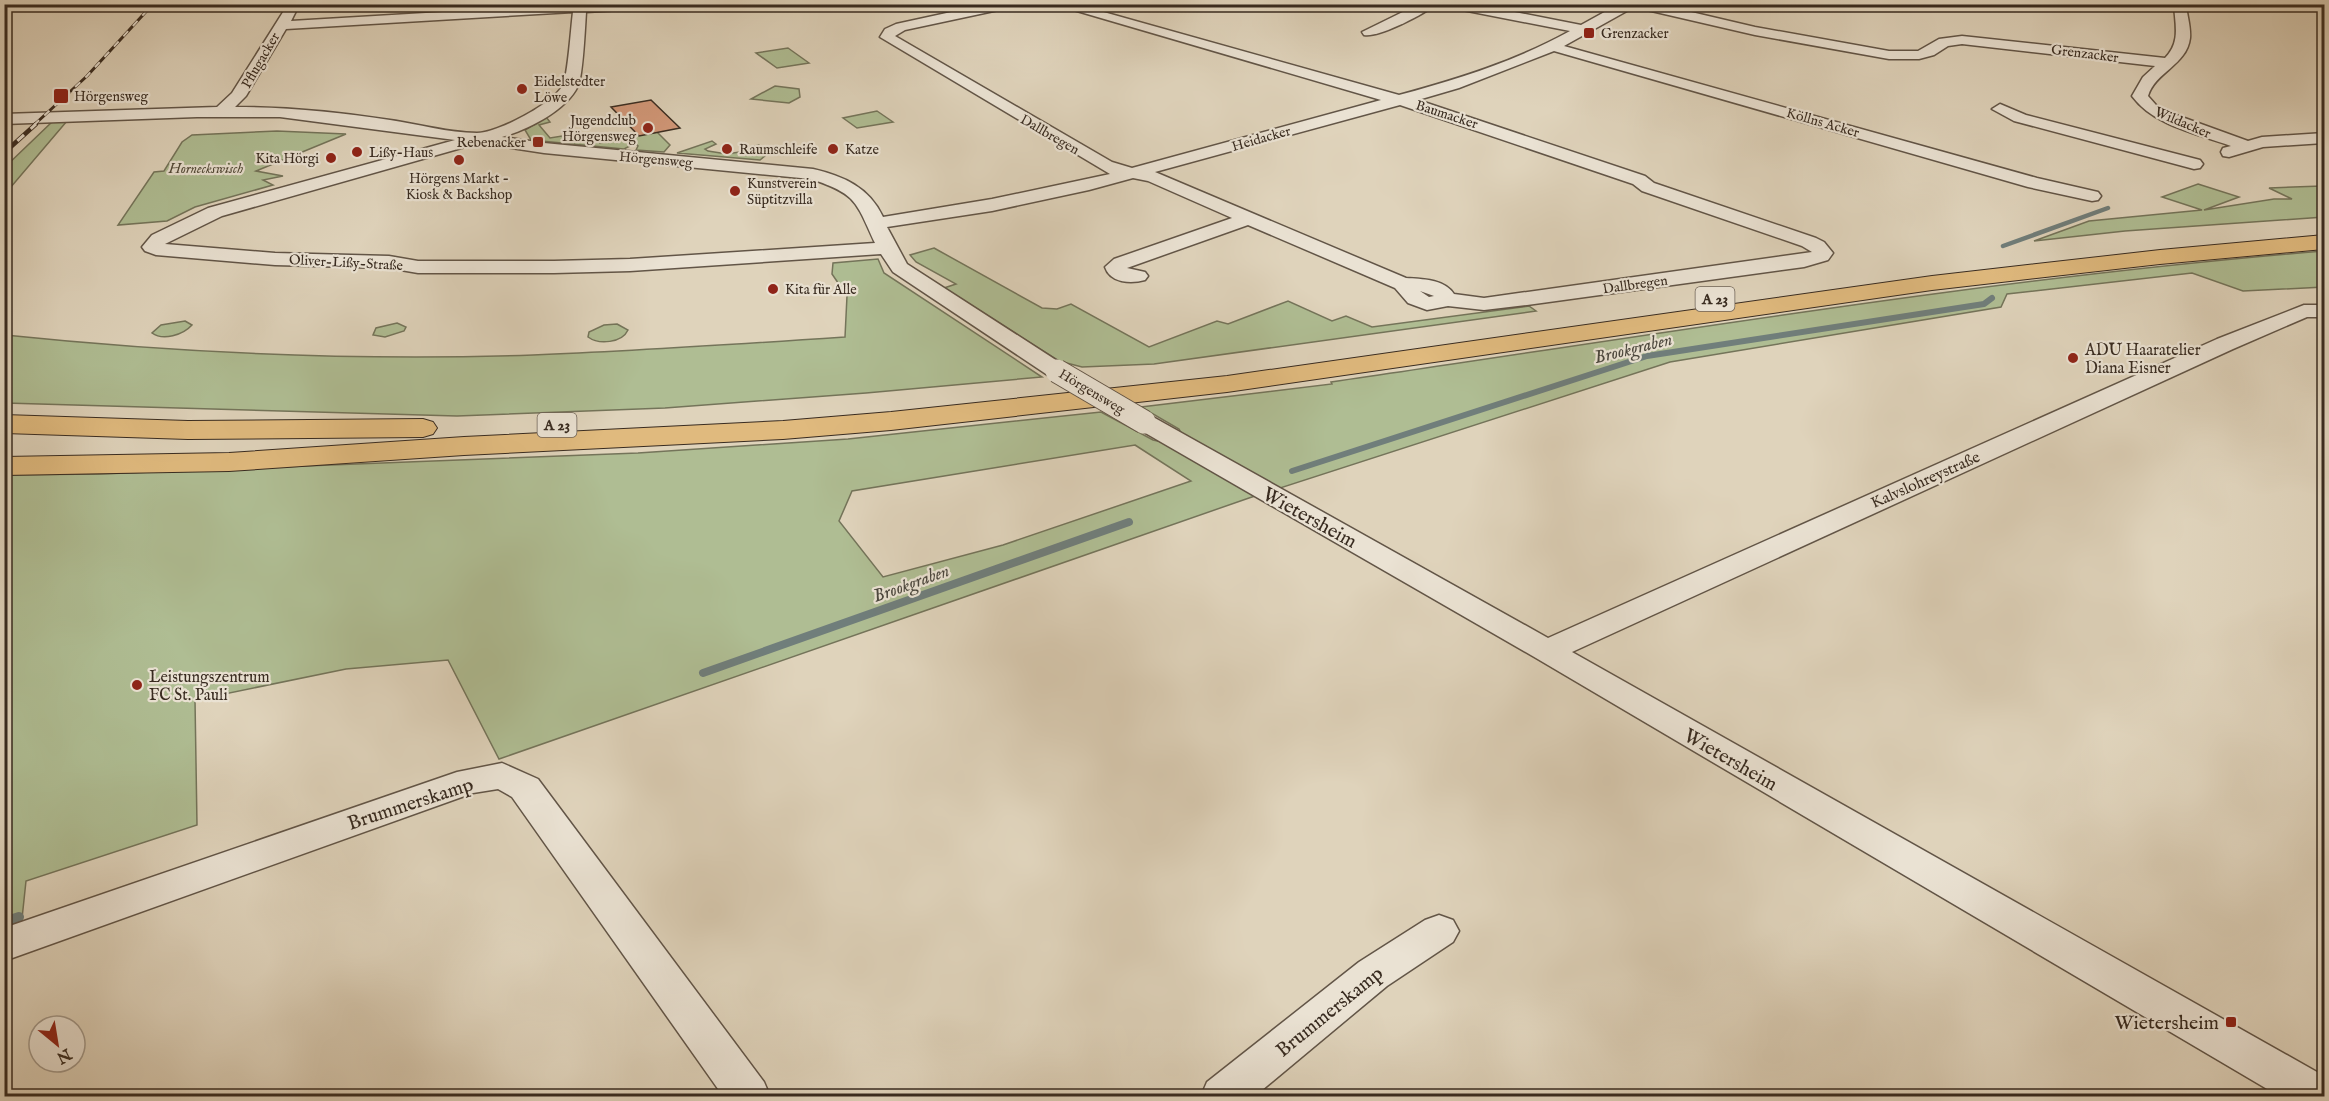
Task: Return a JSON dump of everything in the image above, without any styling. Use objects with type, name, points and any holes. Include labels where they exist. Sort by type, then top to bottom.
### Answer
[{"type":"highway","name":"A 23","points":[[4,424],[188,430],[480,428],[671,420],[894,405],[1221,369],[1945,268],[2151,245],[2325,230]]},
{"type":"highway","name":"A 23","points":[[4,444],[192,448],[464,446],[783,430],[1072,402],[1227,384],[1932,284],[2148,258],[2325,242]]},
{"type":"highway","points":[[4,466],[229,462],[464,446]]},
{"type":"street","name":"Pflugacker","points":[[222,111],[238,96],[294,4]]},
{"type":"street","points":[[281,25],[656,4]]},
{"type":"street","name":"Dallbregen","points":[[1008,4],[910,25],[890,32],[887,37],[1116,171],[1153,177],[1402,284],[1437,289],[1444,292],[1445,299],[1484,304],[1527,299],[1804,261],[1821,256],[1823,253]]},
{"type":"street","name":"Baumacker","points":[[1059,4],[1421,105],[1620,173],[1659,191],[1809,242],[1823,253]]},
{"type":"street","points":[[1394,23],[1430,4]]},
{"type":"street","points":[[1452,4],[1583,30]]},
{"type":"street","name":"Heidacker","points":[[878,223],[992,205],[1089,185],[1400,100],[1493,72],[1554,47],[1629,4]]},
{"type":"street","name":"Grenzacker","points":[[1638,4],[1736,26],[1898,56],[1925,54],[1944,42],[1969,40],[2168,63]]},
{"type":"street","name":"Wildacker","points":[[2180,4],[2183,39],[2176,55],[2141,90],[2140,96],[2143,102],[2156,112],[2179,123],[2247,146]]},
{"type":"street","points":[[476,139],[504,131],[537,115],[566,93],[572,79],[580,9]]},
{"type":"street","name":"Köllns Acker","points":[[1554,47],[2034,183],[2092,196]]},
{"type":"street","name":"Wildacker","points":[[2000,109],[2020,118],[2187,167],[2247,146]]},
{"type":"street","name":"Hörgensweg","points":[[4,119],[222,111],[313,114],[476,139],[621,156],[813,174],[844,184],[857,192],[868,204],[878,223],[885,248],[900,268],[1057,371],[1144,422]]},
{"type":"street","points":[[2247,146],[2262,142],[2325,138]]},
{"type":"street","name":"Oliver-Lißy-Straße","points":[[476,139],[215,212],[159,239],[152,246],[161,250],[204,254],[389,262],[418,267],[524,268],[630,265],[885,248]]},
{"type":"street","points":[[1138,276],[1121,274],[1115,267],[1247,219]]},
{"type":"street","name":"Kalvslohreystraße","points":[[1547,651],[2171,367],[2314,311],[2301,296],[2307,293],[2325,294]]},
{"type":"street","name":"Wietersheim","points":[[1144,422],[1547,651],[2318,1096]]},
{"type":"street","name":"Brummerskamp","points":[[4,945],[470,781],[502,776],[525,788],[748,1096]]},
{"type":"street","name":"Brummerskamp","points":[[1223,1096],[1372,974],[1439,931]]},
{"type":"green space","points":[[788,48],[809,63],[777,68],[756,53]]},
{"type":"green space","points":[[775,86],[799,89],[800,97],[789,103],[751,99]]},
{"type":"green space","points":[[877,111],[893,122],[857,128],[843,118]]},
{"type":"green space","points":[[546,117],[550,122],[539,125],[550,138],[562,136],[567,143],[595,138],[600,143],[624,138],[630,146],[624,149],[531,140],[525,130]]},
{"type":"green space","points":[[53,121],[67,121],[5,194],[5,167]]},
{"type":"green space","name":"Horneckswisch","points":[[277,131],[346,134],[256,171],[283,176],[263,180],[273,185],[195,207],[167,221],[118,225],[154,172],[164,171],[182,142],[192,135]]},
{"type":"green space","points":[[657,132],[670,145],[664,152],[636,150],[638,146],[629,137]]},
{"type":"green space","points":[[712,141],[716,144],[705,149],[708,151],[727,154],[746,151],[744,148],[759,145],[765,151],[765,156],[760,160],[677,153]]},
{"type":"green space","points":[[2198,184],[2239,197],[2204,210],[2274,199],[2292,199],[2269,188],[2322,186],[2324,187],[2324,217],[2125,231],[2034,241],[2089,221],[2202,210],[2162,197]]},
{"type":"green space","points":[[934,248],[1042,308],[1057,309],[1071,304],[1149,347],[1217,321],[1228,324],[1288,301],[1332,321],[1346,316],[1372,327],[1529,306],[1536,311],[1154,364],[1082,367],[1059,361],[944,288],[956,284],[916,262],[910,255]]},
{"type":"green space","points":[[2324,251],[2324,287],[2243,291],[2192,273],[2007,294],[2001,307],[1670,362],[1249,498],[499,759],[448,660],[346,669],[195,700],[197,825],[26,881],[21,928],[5,934],[4,475],[101,474],[638,453],[848,439],[1101,412],[1153,440],[1176,445],[1186,442],[1179,429],[1141,407],[1332,384],[1331,382],[1951,292],[2199,262]],"holes":[[[1135,445],[1191,481],[1003,545],[883,577],[839,521],[852,491]]]},
{"type":"green space","points":[[878,259],[884,273],[1042,377],[665,408],[457,416],[5,403],[5,335],[202,351],[401,357],[572,353],[845,337],[847,296],[832,274],[833,263]]},
{"type":"green space","points":[[185,321],[192,325],[178,334],[162,337],[152,333],[161,325]]},
{"type":"green space","points":[[397,323],[406,327],[404,331],[385,337],[373,335],[376,328]]},
{"type":"green space","points":[[617,324],[628,330],[621,338],[604,342],[588,337],[589,332],[604,325]]},
{"type":"building","points":[[651,100],[680,128],[639,136],[611,107]]},
{"type":"waterway","name":"Brookgraben","points":[[2003,246],[2108,208]]},
{"type":"waterway","name":"Brookgraben","points":[[1292,471],[1647,356],[1984,304],[1992,298]]},
{"type":"waterway","name":"Brookgraben","points":[[703,673],[1129,522]]},
{"type":"waterway","name":"Brookgraben","points":[[4,922],[19,917]]},
{"type":"railway","points":[[34,125],[87,76],[153,4]]},
{"type":"railway","points":[[4,153],[36,124]]},
{"type":"place","name":"Grenzacker","points":[[1589,33]]},
{"type":"place","name":"Eidelstedter Löwe","points":[[522,89]]},
{"type":"place","name":"Hörgensweg","points":[[61,96]]},
{"type":"place","name":"Jugendclub Hörgensweg","points":[[648,128]]},
{"type":"place","name":"Rebenacker","points":[[538,142]]},
{"type":"place","name":"Raumschleife","points":[[727,149]]},
{"type":"place","name":"Katze","points":[[833,149]]},
{"type":"place","name":"Lißy-Haus","points":[[357,152]]},
{"type":"place","name":"Kita Hörgi","points":[[331,158]]},
{"type":"place","name":"Hörgens Markt - Kiosk & Backshop","points":[[459,160]]},
{"type":"place","name":"Kunstverein Süptitzvilla","points":[[735,191]]},
{"type":"place","name":"Kita für Alle","points":[[773,289]]},
{"type":"place","name":"ADU Haaratelier Diana Eisner","points":[[2073,358]]},
{"type":"place","name":"Leistungszentrum FC St. Pauli","points":[[137,685]]},
{"type":"place","name":"Wietersheim","points":[[2231,1022]]}]
